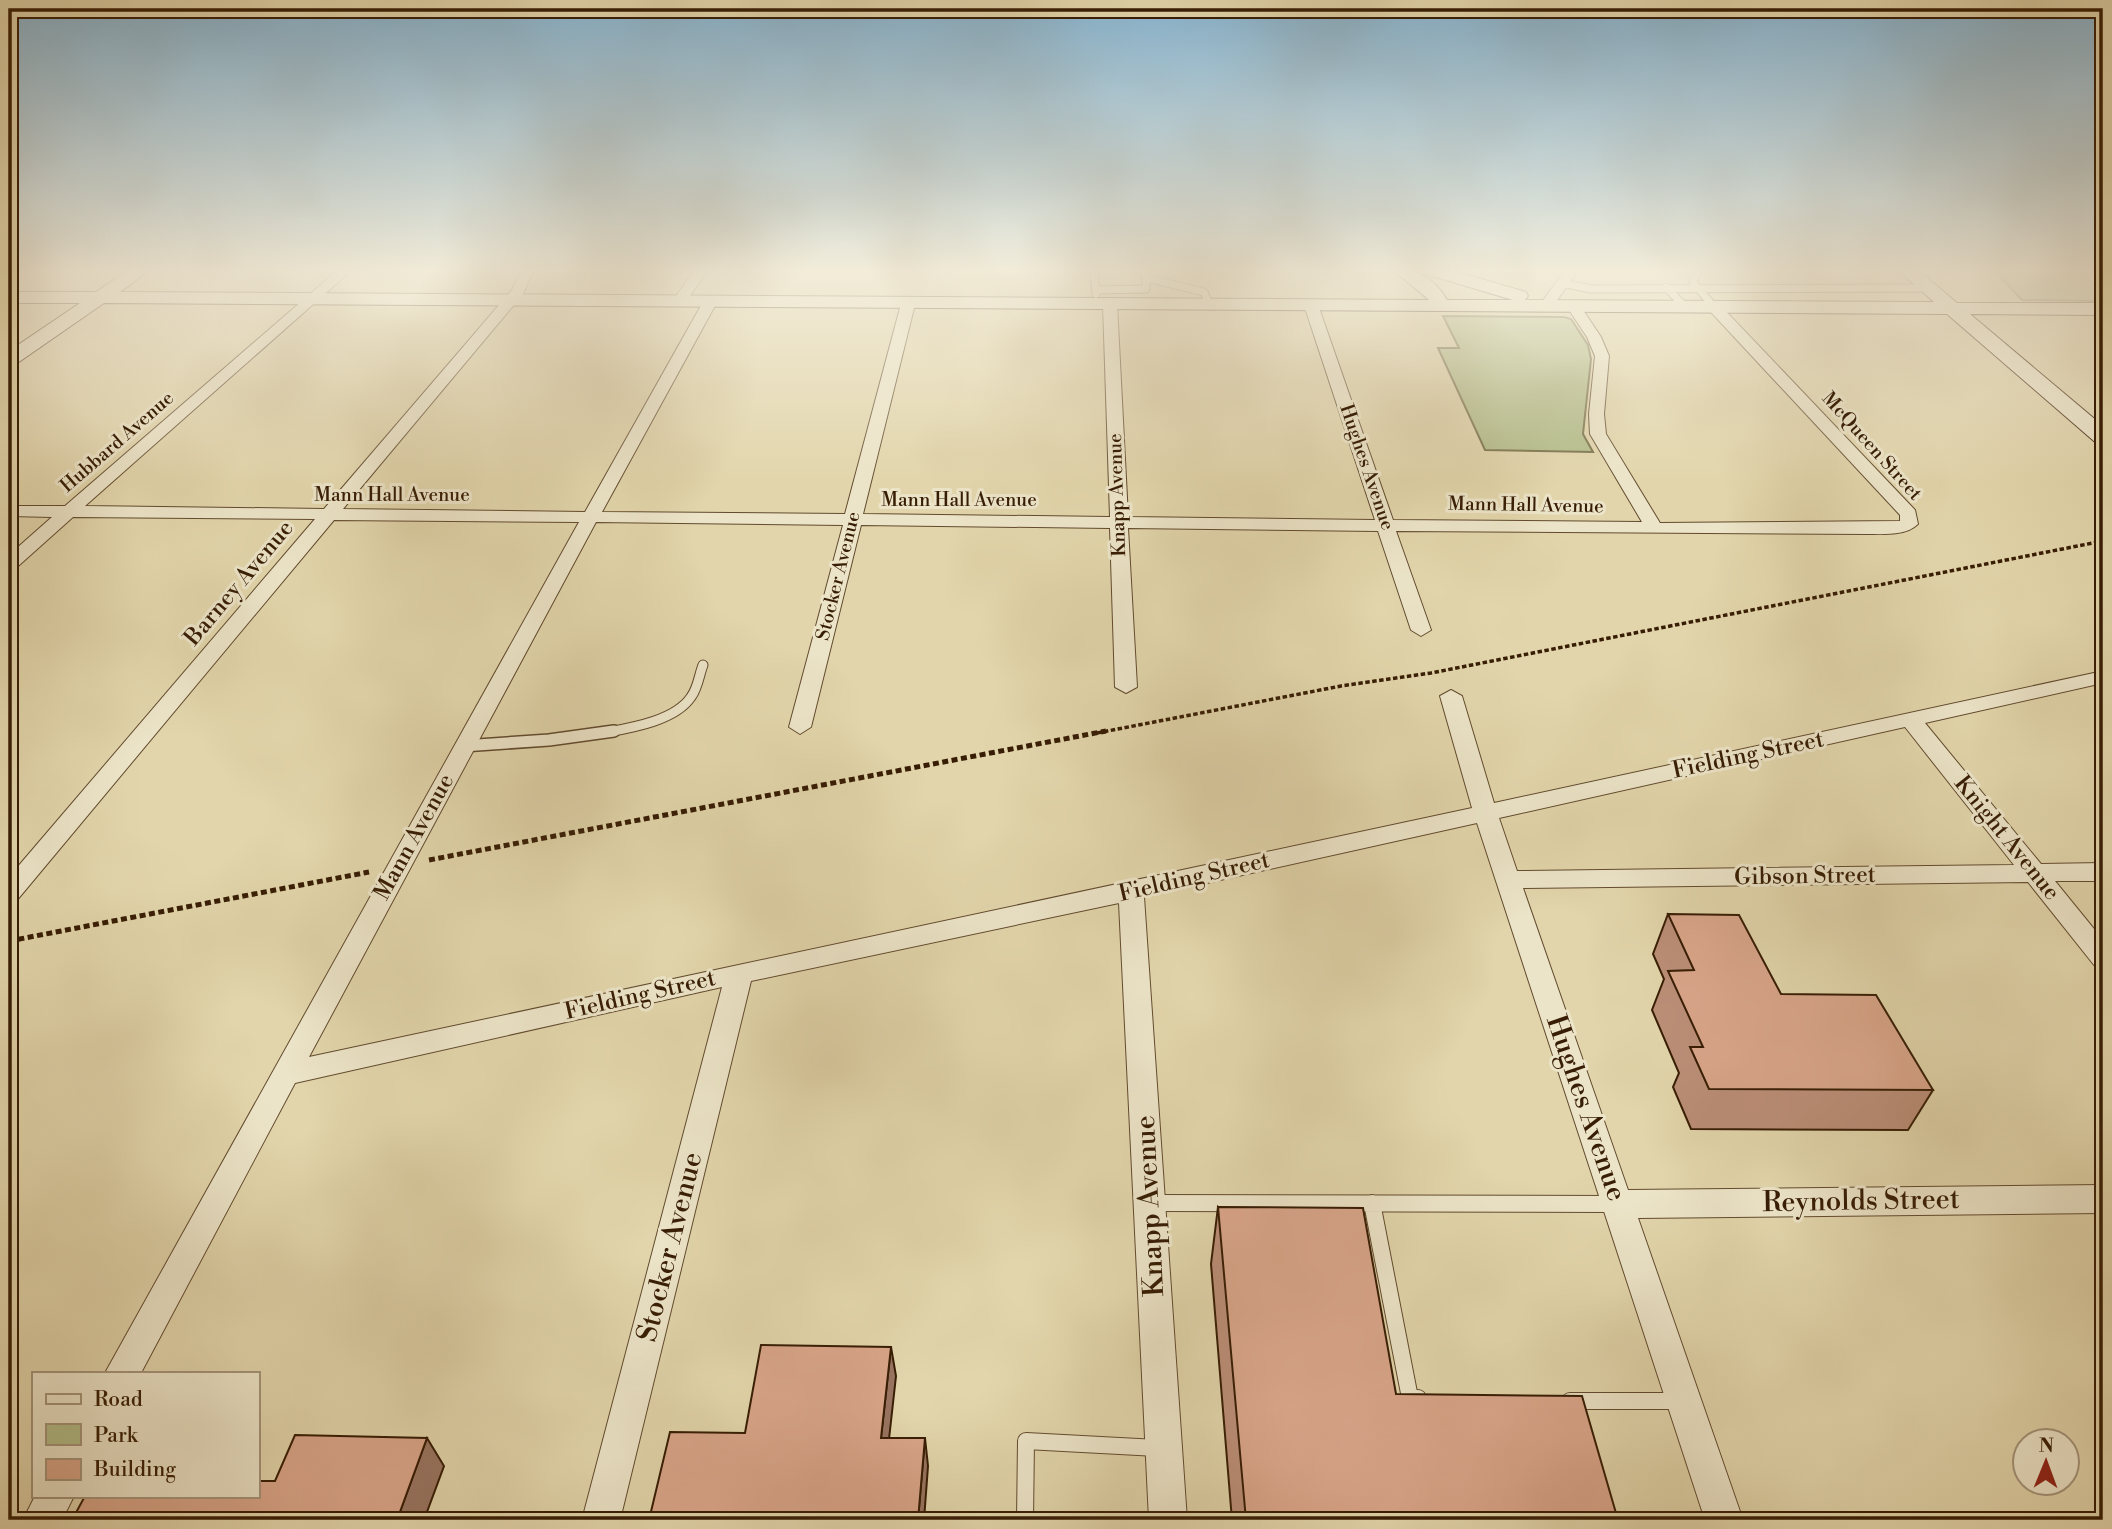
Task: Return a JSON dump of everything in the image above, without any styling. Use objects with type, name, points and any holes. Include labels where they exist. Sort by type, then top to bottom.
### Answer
[{"type":"street","points":[[9,360],[38,340]]},
{"type":"street","name":"Hubbard Avenue","points":[[9,564],[266,340]]},
{"type":"street","name":"Barney Avenue","points":[[9,893],[476,340]]},
{"type":"street","name":"Mann Avenue","points":[[123,1372],[463,746],[689,340]]},
{"type":"street","name":"Stocker Avenue","points":[[800,727],[899,340]]},
{"type":"street","name":"Knapp Avenue","points":[[1104,340],[1126,687]]},
{"type":"street","name":"Hughes Avenue","points":[[1323,340],[1421,631]]},
{"type":"street","points":[[1596,340],[1603,359],[1595,422],[1598,434],[1654,528]]},
{"type":"street","name":"McQueen Street","points":[[1745,340],[1909,514],[1909,524]]},
{"type":"street","points":[[1991,340],[2103,437]]},
{"type":"street","name":"Mann Hall Avenue","points":[[9,512],[1654,528],[1867,529],[1909,524]]},
{"type":"street","name":"Fielding Street","points":[[284,1074],[2103,677]]},
{"type":"street","name":"Hughes Avenue","points":[[1451,696],[1485,813],[1724,1520]]},
{"type":"street","name":"Knight Avenue","points":[[1910,719],[2103,958]]},
{"type":"street","name":"Gibson Street","points":[[1508,880],[2103,872]]},
{"type":"street","name":"Knapp Avenue","points":[[1131,891],[1168,1520]]},
{"type":"street","name":"Stocker Avenue","points":[[601,1520],[739,973]]},
{"type":"street","name":"Reynolds Street","points":[[1618,1204],[2103,1199]]},
{"type":"street","points":[[42,1520],[54,1498]]},
{"type":"lane","points":[[463,746],[549,740],[626,727],[669,714],[691,698],[703,665]]},
{"type":"lane","points":[[1150,1203],[1618,1204]]},
{"type":"lane","points":[[1372,1203],[1410,1398],[1437,1399]]},
{"type":"lane","points":[[1558,1401],[1683,1401]]},
{"type":"lane","points":[[1026,1520],[1026,1441],[1164,1448]]},
{"type":"path","points":[[424,861],[1341,686],[1445,670],[2103,541]]},
{"type":"path","points":[[9,941],[382,869]]},
{"type":"green space","points":[[1455,340],[1585,340],[1591,359],[1583,434],[1593,452],[1485,450],[1438,348],[1459,348]]},
{"type":"building","points":[[1668,914],[1739,915],[1781,994],[1876,995],[1933,1090],[1709,1089],[1690,1047],[1703,1047],[1668,971],[1694,970]]},
{"type":"building","points":[[1218,1207],[1363,1208],[1396,1394],[1582,1396],[1618,1520],[1246,1520]]},
{"type":"building","points":[[761,1345],[891,1347],[881,1438],[925,1438],[918,1520],[649,1520],[670,1432],[745,1433]]},
{"type":"building","points":[[295,1435],[427,1438],[397,1520],[72,1520],[84,1498],[259,1498],[259,1481],[275,1481]]}]
